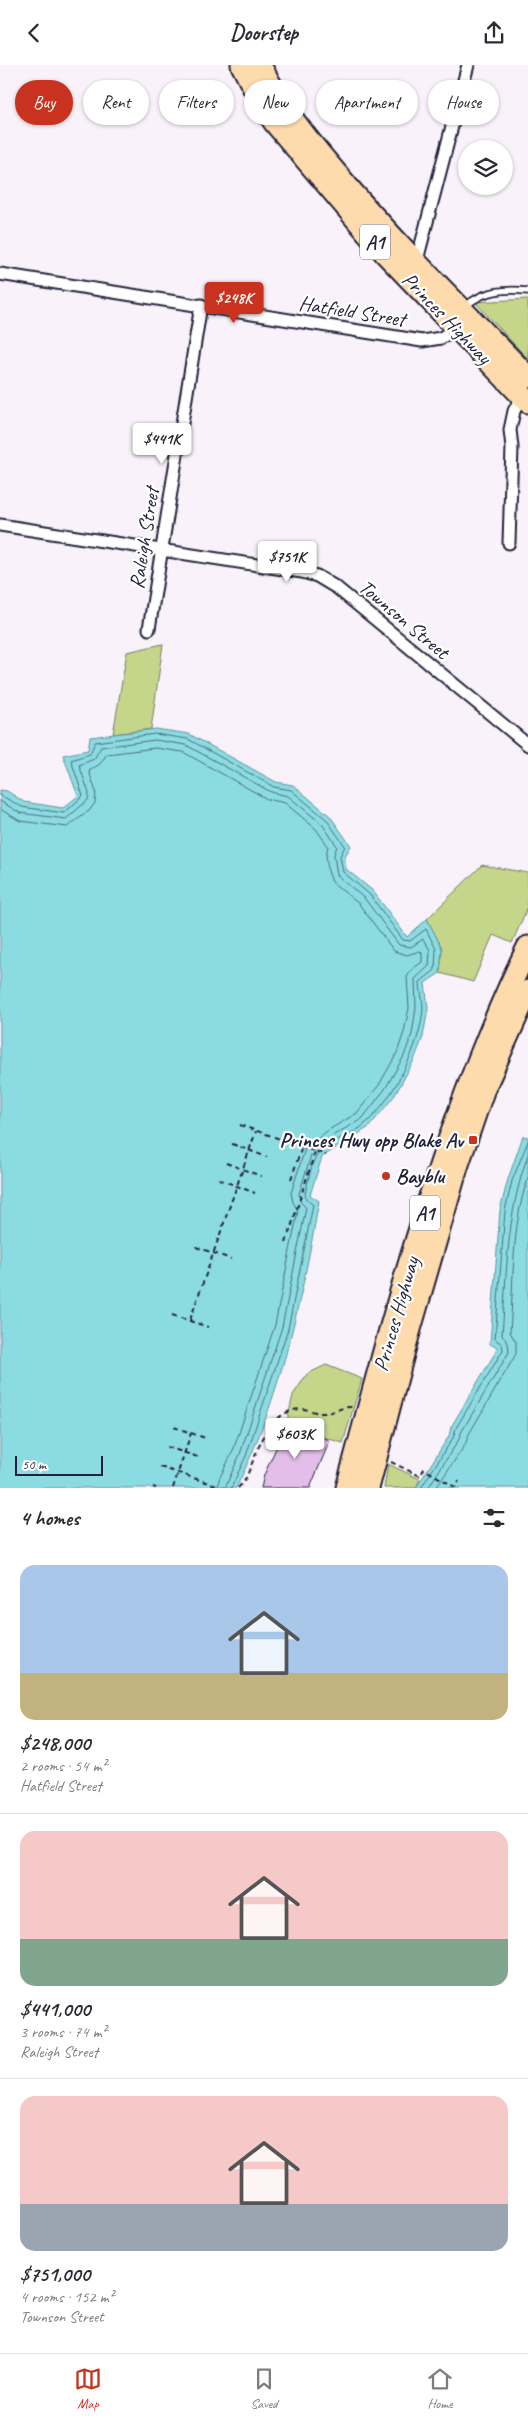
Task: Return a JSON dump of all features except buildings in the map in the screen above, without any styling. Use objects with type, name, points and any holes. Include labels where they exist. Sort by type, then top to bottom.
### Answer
[{"type":"highway","name":"Princes Highway","points":[[242,65],[262,104],[363,229],[460,318]]},
{"type":"highway","name":"Princes Highway","points":[[260,65],[275,95],[296,125],[460,318],[526,391]]},
{"type":"highway","name":"Princes Highway","points":[[348,1488],[427,1208],[463,1097],[528,947]]},
{"type":"highway","name":"Princes Highway","points":[[368,1487],[406,1343],[457,1167],[483,1091],[528,991]]},
{"type":"street","points":[[416,264],[468,65]]},
{"type":"street","name":"Hatfield Street","points":[[0,274],[422,341],[441,339],[460,318]]},
{"type":"street","name":"Raleigh Street","points":[[149,629],[201,305]]},
{"type":"street","points":[[509,543],[512,447],[510,430],[514,411],[526,391]]},
{"type":"street","name":"Townson Street","points":[[0,525],[302,572],[328,581],[528,745]]},
{"type":"lane","points":[[460,318],[475,298],[487,293],[528,291]]},
{"type":"path","points":[[240,1125],[326,1155]]},
{"type":"path","points":[[190,1320],[256,1131]]},
{"type":"path","points":[[232,1144],[267,1157]]},
{"type":"path","points":[[290,1179],[302,1147]]},
{"type":"path","points":[[286,1243],[315,1152]]},
{"type":"path","points":[[226,1163],[261,1175]]},
{"type":"path","points":[[219,1179],[255,1193]]},
{"type":"path","points":[[196,1247],[230,1259]]},
{"type":"path","points":[[172,1315],[208,1327]]},
{"type":"path","points":[[238,1488],[244,1480],[272,1422],[281,1415],[301,1409],[321,1414],[344,1407],[358,1409]]},
{"type":"path","points":[[174,1427],[208,1439]]},
{"type":"path","points":[[173,1488],[191,1433]]},
{"type":"path","points":[[167,1447],[201,1459]]},
{"type":"path","points":[[388,1461],[420,1476],[424,1469],[455,1487],[459,1481]]},
{"type":"path","points":[[160,1467],[224,1488]]},
{"type":"green space","points":[[528,299],[528,359],[475,302]]},
{"type":"green space","points":[[163,644],[151,729],[113,734],[127,652]]},
{"type":"green space","points":[[482,865],[528,873],[528,906],[512,943],[493,935],[473,982],[440,973],[442,948],[427,919]]},
{"type":"green space","points":[[326,1365],[362,1379],[343,1443],[286,1426],[293,1395],[307,1374]]},
{"type":"green space","points":[[388,1464],[420,1479],[416,1488],[384,1488]]},
{"type":"water","points":[[156,729],[189,734],[276,782],[293,785],[330,816],[351,846],[345,856],[346,869],[373,891],[407,937],[427,919],[442,948],[440,973],[425,983],[428,1008],[423,1037],[414,1060],[395,1095],[369,1127],[322,1157],[310,1195],[319,1201],[305,1275],[288,1348],[252,1454],[236,1488],[0,1488],[0,790],[7,791],[24,802],[63,808],[78,796],[63,755],[88,750],[90,737]]},
{"type":"water","points":[[523,1136],[528,1137],[528,1488],[416,1488],[449,1436],[451,1427],[498,1348],[490,1344],[500,1210],[508,1179]]},
{"type":"place","name":"Princes Hwy opp Blake Av","points":[[473,1140]]},
{"type":"place","name":"Bayblu","points":[[386,1176]]}]
